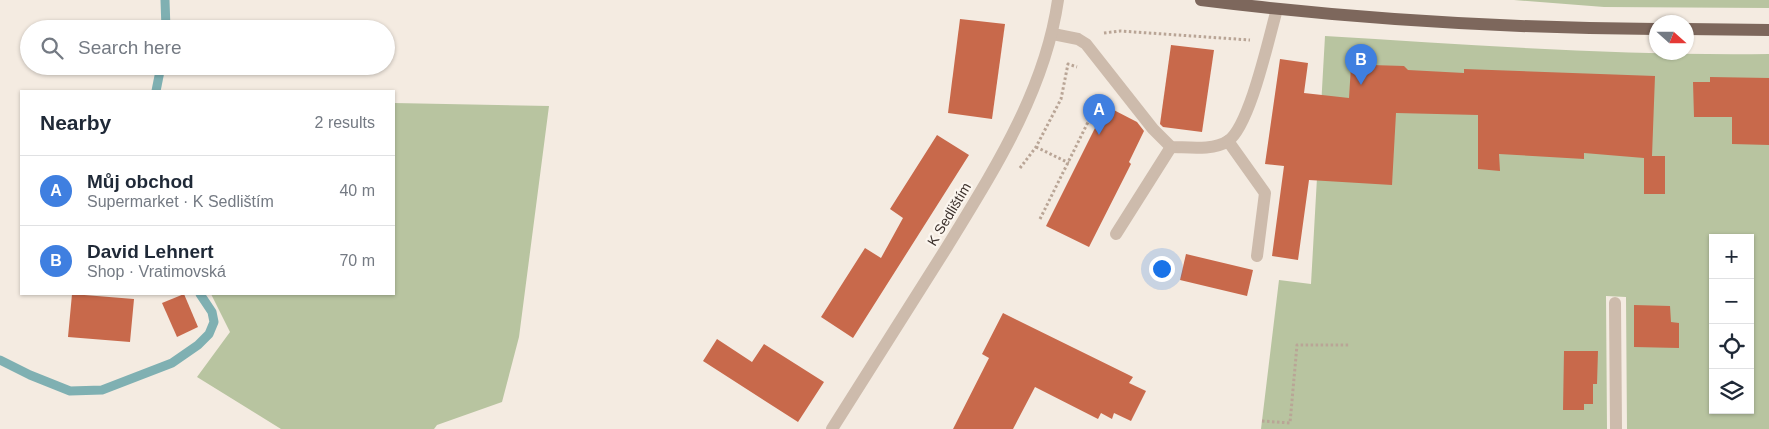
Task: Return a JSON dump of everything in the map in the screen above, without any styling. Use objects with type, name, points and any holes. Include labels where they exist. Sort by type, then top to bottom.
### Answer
[{"type":"main road","points":[[1201,0],[1276,9],[1420,20],[1580,29],[1649,29]]},
{"type":"main road","points":[[1694,30],[1769,30]]},
{"type":"street","name":"K Sedlištím","points":[[832,429],[929,276],[994,167],[1032,93],[1053,34],[1058,0]]},
{"type":"street","points":[[1053,34],[1078,39],[1086,44],[1153,129],[1170,147],[1212,146],[1228,141],[1241,125],[1249,104],[1276,9]]},
{"type":"street","points":[[1228,141],[1265,193],[1257,256]]},
{"type":"street","points":[[1116,234],[1170,147]]},
{"type":"street","points":[[1614,303],[1616,429]]},
{"type":"path","points":[[1015,174],[1036,146],[1061,99],[1068,64],[1072,64],[1086,44],[1098,33],[1120,31],[1268,41]]},
{"type":"path","points":[[1072,64],[1084,74]]},
{"type":"path","points":[[1040,219],[1098,102],[1094,86]]},
{"type":"path","points":[[1036,146],[1069,163]]},
{"type":"path","points":[[1262,421],[1290,422],[1297,345],[1349,345]]},
{"type":"green space","points":[[1514,0],[1769,0],[1769,8],[1604,7]]},
{"type":"green space","points":[[1325,36],[1602,52],[1649,53],[1649,60],[1694,60],[1694,54],[1769,54],[1769,429],[1627,429],[1626,297],[1606,296],[1607,429],[1261,429],[1279,280],[1311,284]]},
{"type":"green space","points":[[395,103],[549,106],[519,337],[502,402],[437,425],[434,429],[281,429],[197,377],[230,332],[212,295],[395,295]]},
{"type":"building","points":[[960,19],[1005,24],[992,119],[948,113]]},
{"type":"building","points":[[1171,45],[1214,50],[1202,132],[1163,127],[1160,124]]},
{"type":"building","points":[[1280,59],[1308,63],[1304,93],[1349,98],[1351,66],[1371,68],[1371,65],[1404,66],[1408,70],[1464,73],[1464,69],[1655,76],[1652,156],[1665,156],[1665,194],[1644,194],[1644,158],[1584,153],[1584,159],[1499,154],[1500,171],[1478,169],[1478,115],[1396,113],[1392,185],[1309,180],[1298,260],[1272,256],[1284,166],[1265,164]]},
{"type":"building","points":[[1710,77],[1769,78],[1769,145],[1732,144],[1732,117],[1694,117],[1693,82],[1710,82]]},
{"type":"building","points":[[1106,106],[1137,122],[1144,131],[1129,162],[1131,164],[1089,247],[1046,226]]},
{"type":"building","points":[[937,135],[969,155],[853,338],[821,317],[865,248],[881,258],[903,218],[890,209]]},
{"type":"building","points":[[1186,254],[1253,270],[1247,296],[1180,280]]},
{"type":"building","points":[[72,295],[134,299],[130,342],[68,337]]},
{"type":"building","points":[[184,295],[198,327],[177,337],[162,303]]},
{"type":"building","points":[[1634,305],[1670,306],[1671,322],[1679,323],[1679,348],[1634,347]]},
{"type":"building","points":[[1003,313],[1133,377],[1129,383],[1146,391],[1131,421],[1114,413],[1112,419],[1101,413],[1098,419],[1035,387],[1013,429],[953,429],[989,358],[982,354]]},
{"type":"building","points":[[717,339],[752,362],[764,344],[824,382],[798,422],[703,361]]},
{"type":"building","points":[[1564,351],[1598,351],[1597,384],[1593,384],[1593,404],[1584,404],[1584,410],[1563,410]]},
{"type":"waterway","points":[[165,0],[166,20]]},
{"type":"waterway","points":[[156,90],[159,75]]},
{"type":"waterway","points":[[0,360],[30,375],[70,391],[102,390],[172,363],[198,345],[209,334],[214,322],[212,312],[201,295]]},
{"type":"place","name":"David Lehnert","points":[[1361,85]]},
{"type":"place","name":"Můj obchod","points":[[1099,135]]}]
